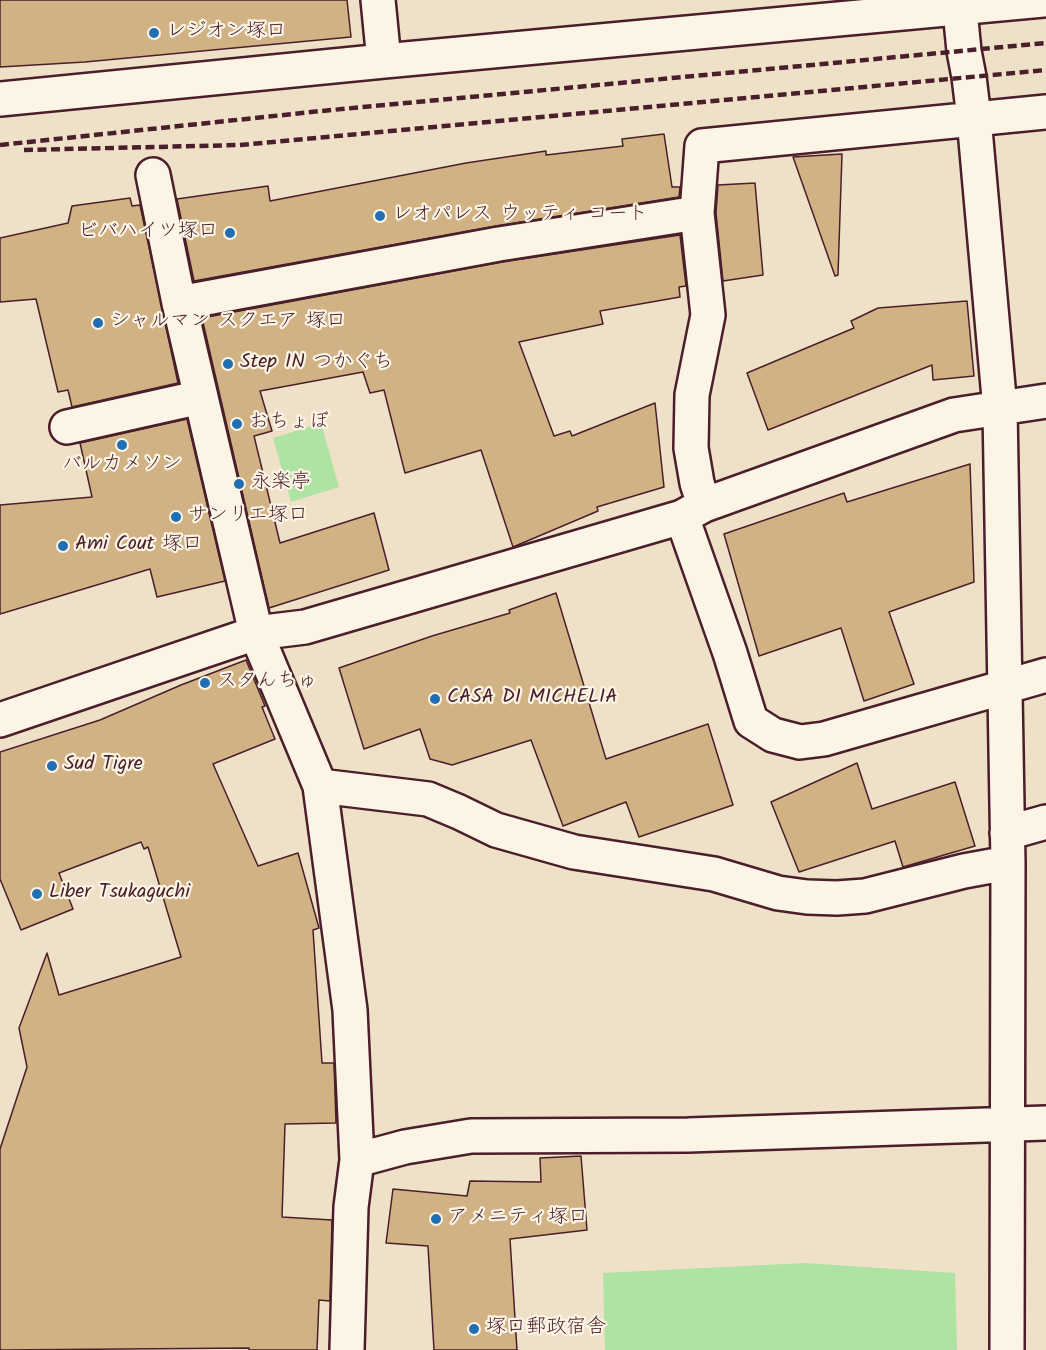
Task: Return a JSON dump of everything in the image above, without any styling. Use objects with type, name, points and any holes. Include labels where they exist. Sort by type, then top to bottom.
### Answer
[{"type":"street","points":[[378,0],[384,61]]},
{"type":"street","points":[[0,99],[959,4],[1043,0]]},
{"type":"street","points":[[959,4],[974,118],[1000,409],[1008,848],[1007,1350]]},
{"type":"street","points":[[1046,112],[702,146],[697,213],[708,315],[692,395],[691,448],[697,483],[693,511],[730,653],[751,721],[773,735],[800,742],[824,740],[1046,675]]},
{"type":"street","points":[[153,175],[179,303],[256,633],[320,786],[350,1010],[357,1160],[351,1207],[347,1350]]},
{"type":"street","points":[[179,303],[499,244],[697,213]]},
{"type":"street","points":[[67,427],[201,397]]},
{"type":"street","points":[[0,720],[256,633],[305,627],[693,511],[954,415],[1046,401]]},
{"type":"street","points":[[320,786],[428,799],[496,830],[574,852],[714,874],[778,893],[807,897],[865,896],[964,871],[1008,848],[1046,822]]},
{"type":"street","points":[[357,1160],[405,1147],[471,1136],[688,1135],[1046,1123]]},
{"type":"green space","points":[[321,423],[339,487],[291,502],[273,438]]},
{"type":"green space","points":[[805,1263],[955,1273],[957,1350],[605,1350],[603,1273]]},
{"type":"building","points":[[0,0],[347,0],[351,37],[85,62],[0,67]]},
{"type":"building","points":[[664,134],[672,187],[680,187],[679,197],[496,226],[194,281],[177,199],[268,186],[270,201],[466,163],[546,151],[546,155],[623,146],[622,139]]},
{"type":"building","points":[[842,154],[838,275],[835,276],[793,157]]},
{"type":"building","points":[[755,183],[763,275],[723,281],[716,213],[718,185]]},
{"type":"building","points":[[130,198],[132,206],[140,205],[178,383],[72,407],[68,390],[58,392],[36,299],[0,302],[0,238],[68,223],[72,206]]},
{"type":"building","points":[[680,235],[686,286],[679,287],[680,297],[600,311],[603,324],[519,342],[554,436],[570,431],[572,436],[655,403],[664,487],[597,507],[598,511],[513,547],[481,450],[405,473],[384,390],[370,393],[363,372],[260,391],[272,431],[254,436],[280,543],[374,513],[389,570],[269,608],[202,318],[502,262]]},
{"type":"building","points":[[967,301],[974,376],[933,380],[932,365],[768,430],[747,373],[854,328],[851,321],[878,308]]},
{"type":"building","points":[[187,419],[225,581],[157,597],[150,569],[0,614],[0,505],[92,497],[80,443]]},
{"type":"building","points":[[970,464],[974,582],[889,612],[914,684],[864,701],[841,628],[759,656],[724,534],[844,493],[847,502]]},
{"type":"building","points":[[556,593],[606,759],[708,724],[733,805],[639,837],[626,802],[563,826],[531,740],[452,765],[430,759],[420,729],[364,749],[339,668],[432,636],[510,613],[509,610]]},
{"type":"building","points":[[246,660],[265,706],[262,707],[275,739],[213,764],[258,866],[298,853],[319,928],[313,930],[322,1063],[334,1063],[336,1123],[285,1124],[282,1217],[332,1220],[330,1301],[319,1300],[317,1350],[249,1350],[249,1348],[0,1350],[0,1149],[27,1067],[19,1028],[47,953],[59,995],[181,957],[148,847],[144,849],[141,842],[59,873],[73,909],[21,930],[0,879],[0,752],[100,720]]},
{"type":"building","points":[[857,763],[872,809],[955,782],[975,846],[903,867],[895,841],[799,872],[771,802]]},
{"type":"building","points":[[581,1156],[587,1230],[510,1239],[517,1350],[434,1350],[428,1246],[386,1243],[393,1189],[467,1196],[470,1181],[541,1182],[540,1158]]},
{"type":"railway","points":[[0,145],[321,111],[1046,43]]},
{"type":"railway","points":[[24,150],[240,145],[1046,70]]},
{"type":"place","name":"レジオン塚口","points":[[154,33]]},
{"type":"place","name":"レオパレス ウッティ コート","points":[[380,216]]},
{"type":"place","name":"ビバハイツ塚口","points":[[230,233]]},
{"type":"place","name":"シャルマン スクエア 塚口","points":[[98,323]]},
{"type":"place","name":"Step IN つかぐち","points":[[228,364]]},
{"type":"place","name":"おちょぼ","points":[[237,424]]},
{"type":"place","name":"バルカメソン","points":[[122,445]]},
{"type":"place","name":"永楽亭","points":[[239,484]]},
{"type":"place","name":"サンリエ塚口","points":[[176,517]]},
{"type":"place","name":"Ami Cout 塚口","points":[[63,546]]},
{"type":"place","name":"スタんちゅ","points":[[205,683]]},
{"type":"place","name":"CASA DI MICHELIA","points":[[435,699]]},
{"type":"place","name":"Sud Tigre","points":[[52,766]]},
{"type":"place","name":"Liber Tsukaguchi","points":[[37,894]]},
{"type":"place","name":"アメニティ塚口","points":[[436,1219]]},
{"type":"place","name":"塚口郵政宿舎","points":[[474,1329]]}]
